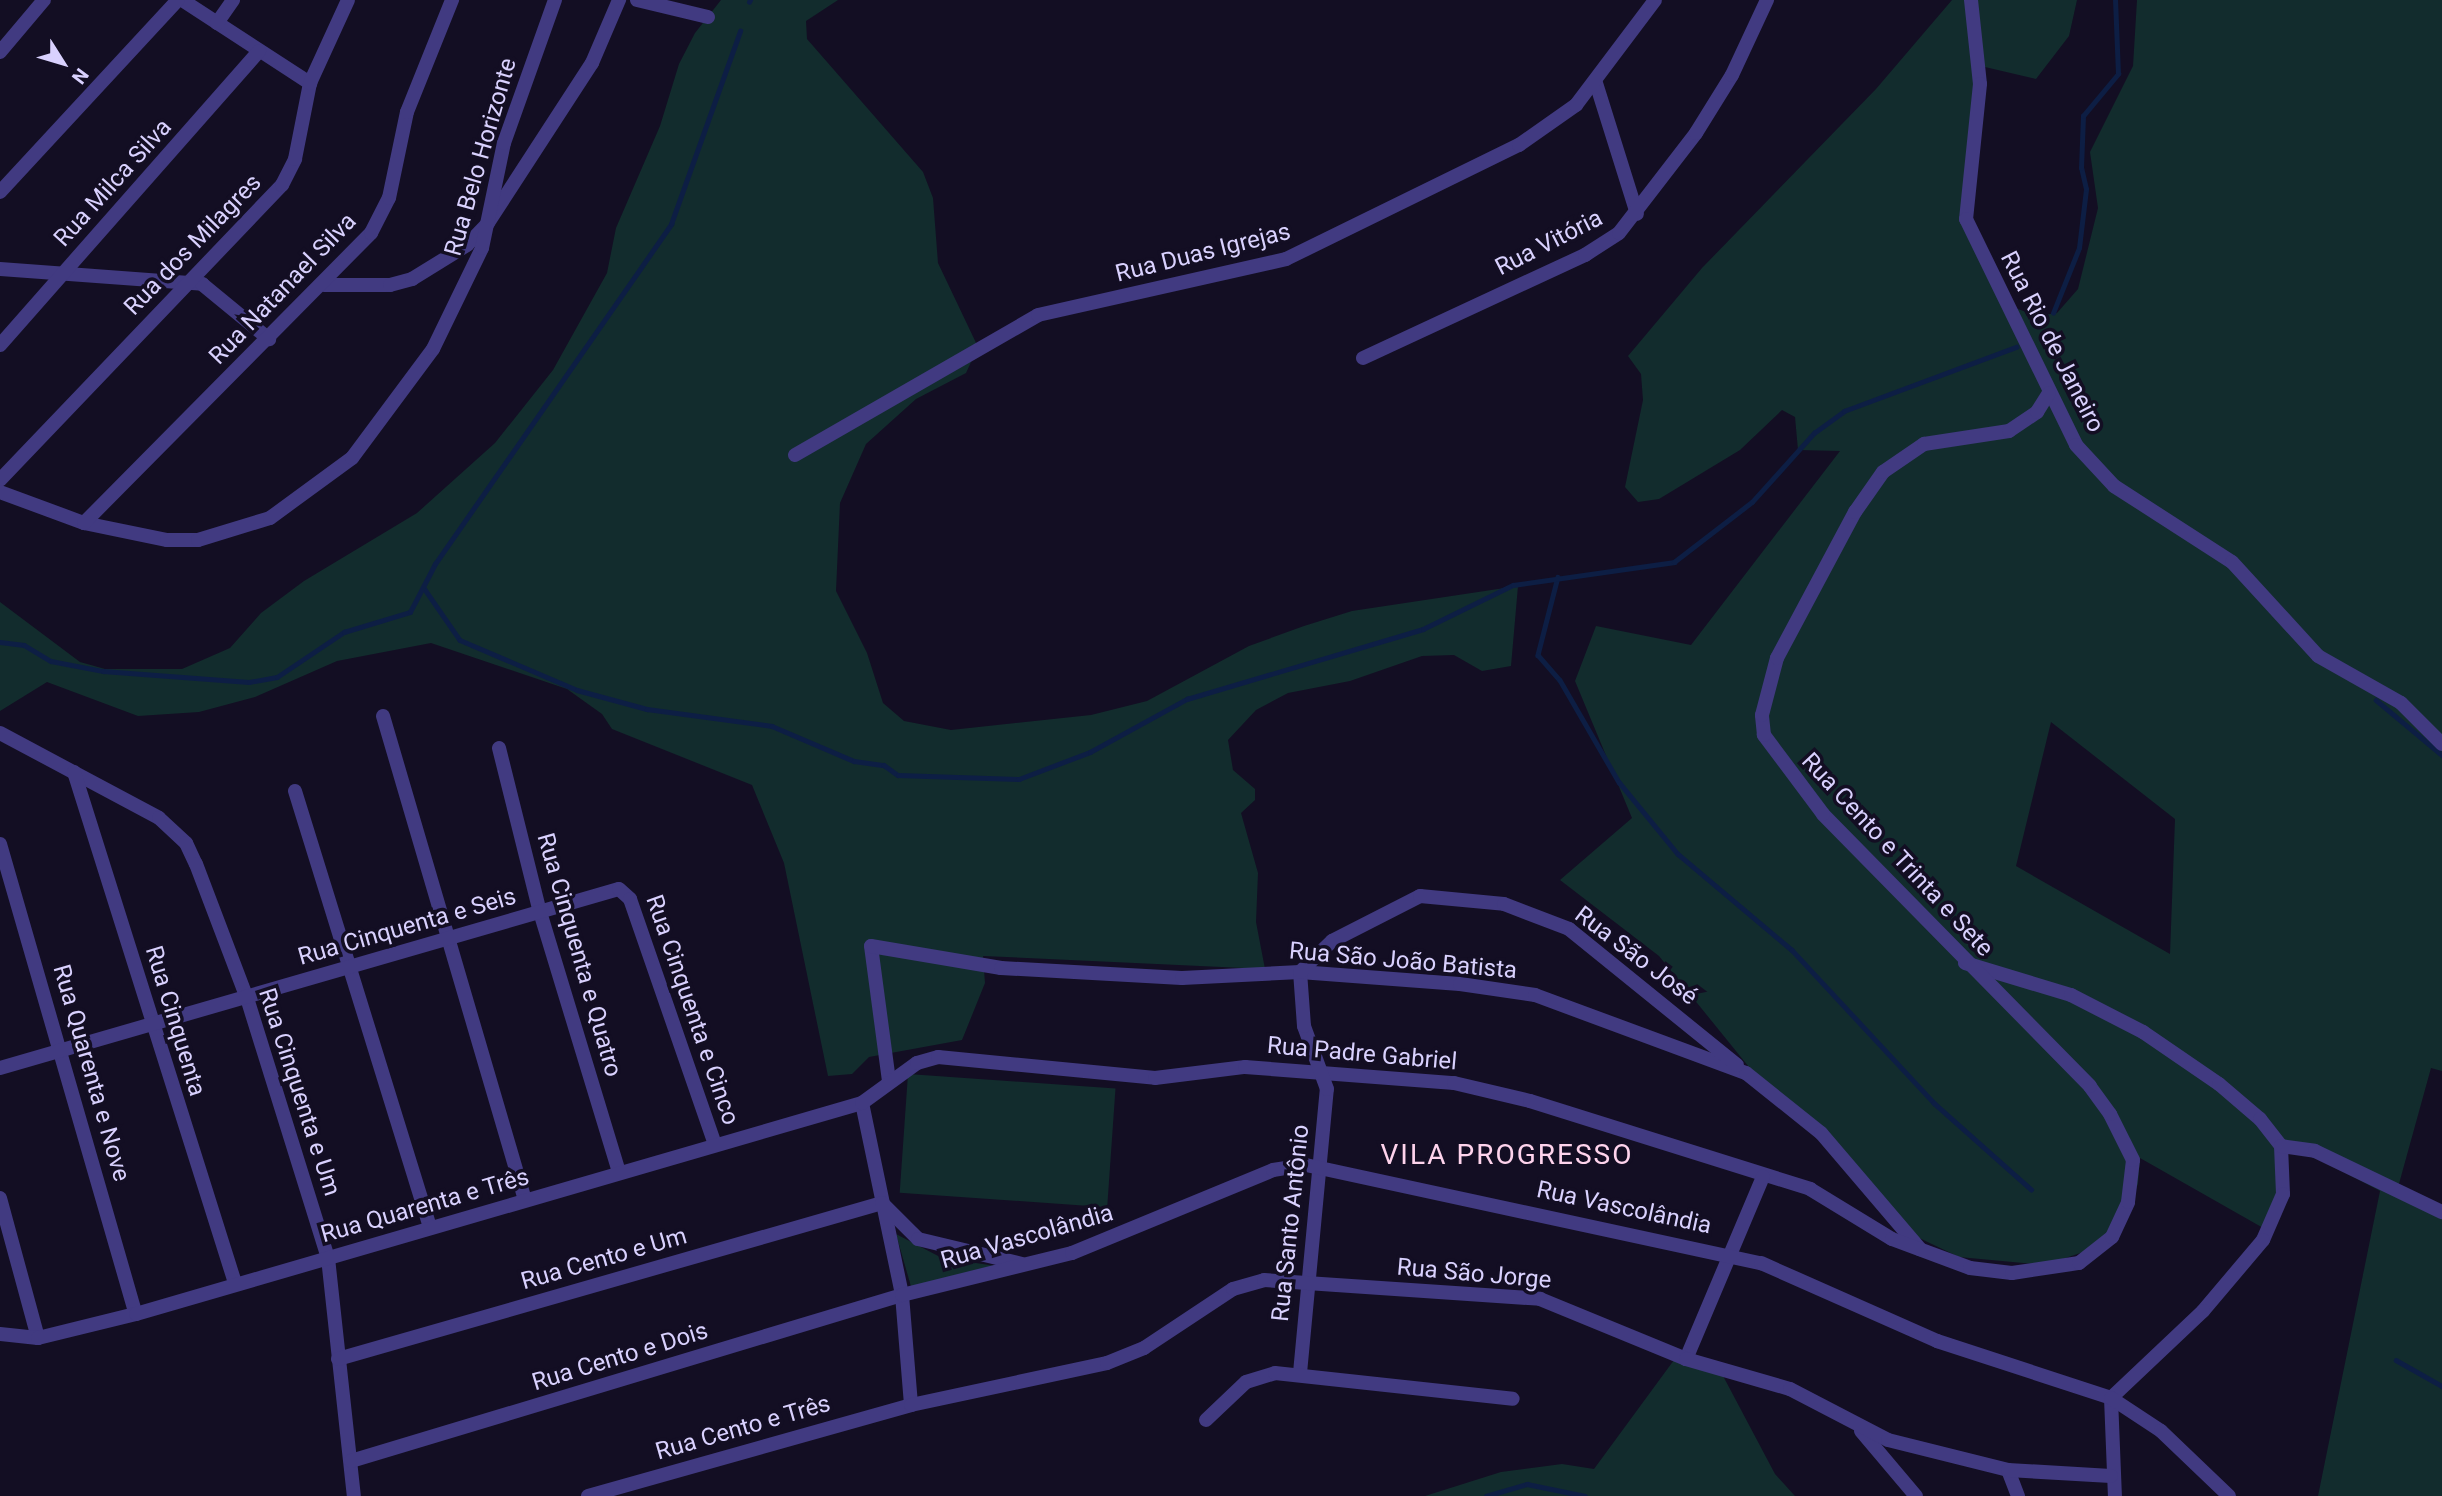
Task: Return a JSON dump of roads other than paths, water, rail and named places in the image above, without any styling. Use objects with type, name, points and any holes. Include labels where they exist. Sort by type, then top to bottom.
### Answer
[{"type":"street","points":[[0,52],[44,0]]},
{"type":"street","points":[[0,192],[180,0],[310,83]]},
{"type":"street","points":[[217,23],[233,0]]},
{"type":"street","name":"Rua dos Milagres","points":[[0,480],[191,281],[290,173],[310,83],[348,0]]},
{"type":"street","name":"Rua Natanael Silva","points":[[84,523],[324,285],[382,216],[407,112],[452,0]]},
{"type":"street","name":"Rua Belo Horizonte","points":[[0,492],[84,523],[167,540],[198,540],[270,518],[324,482],[375,435],[413,383],[474,266],[488,223],[511,120],[555,0]]},
{"type":"street","points":[[324,285],[412,279],[450,261],[488,223],[592,63],[619,0]]},
{"type":"street","points":[[637,0],[708,17]]},
{"type":"street","name":"Rua Duas Igrejas","points":[[795,455],[1038,315],[1251,268],[1318,247],[1519,145],[1576,105],[1596,83],[1655,0]]},
{"type":"street","name":"Rua Vitória","points":[[1363,358],[1585,256],[1637,215],[1732,75],[1767,0]]},
{"type":"street","name":"Rua Rio de Janeiro","points":[[1971,0],[1980,85],[1966,219],[2032,349],[2049,393],[2076,445],[2114,486],[2232,562],[2318,656],[2401,703],[2442,744]]},
{"type":"street","name":"Rua Milca Silva","points":[[0,345],[260,51]]},
{"type":"street","points":[[1596,83],[1637,215]]},
{"type":"street","points":[[0,269],[58,277],[191,281],[211,289],[269,339]]},
{"type":"street","name":"Rua Cento e Trinta e Sete","points":[[1926,1255],[2012,1273],[2079,1263],[2119,1228],[2132,1179],[2128,1150],[2090,1086],[1963,962],[1786,769],[1764,735],[1762,707],[1777,658],[1883,472],[1924,444],[2009,431],[2037,412],[2049,393]]},
{"type":"street","points":[[383,716],[525,1200]]},
{"type":"street","name":"Rua Cinquenta e Um","points":[[0,733],[159,818],[186,843],[247,998],[328,1258],[354,1496]]},
{"type":"street","name":"Rua Cinquenta e Quatro","points":[[499,748],[540,912],[619,1172]]},
{"type":"street","name":"Rua Cinquenta","points":[[74,772],[151,1025],[235,1283]]},
{"type":"street","points":[[295,791],[430,1228]]},
{"type":"street","name":"Rua Quarenta e Nove","points":[[0,844],[62,1049],[136,1314]]},
{"type":"street","name":"Rua Cinquenta e Seis","points":[[0,1068],[613,889],[625,891]]},
{"type":"street","name":"Rua Cinquenta e Cinco","points":[[625,891],[715,1145]]},
{"type":"street","name":"Rua São José","points":[[1300,972],[1332,941],[1400,902],[1447,895],[1504,904],[1569,929],[1746,1073]]},
{"type":"street","name":"Rua São João Batista","points":[[889,1081],[870,946],[1001,968],[1182,978],[1300,972],[1460,984],[1535,995],[1746,1073],[1821,1133],[1926,1255]]},
{"type":"street","points":[[1963,962],[2071,995],[2143,1032],[2219,1084],[2260,1119],[2281,1146],[2283,1194],[2263,1240],[2203,1311],[2112,1398],[2111,1476],[2115,1496]]},
{"type":"street","name":"Rua Santo Antônio","points":[[1300,972],[1304,1026],[1327,1089],[1300,1373]]},
{"type":"street","name":"Rua Padre Gabriel","points":[[862,1103],[917,1063],[951,1056],[1155,1077],[1245,1067],[1414,1077],[1503,1094],[1763,1177],[1842,1205],[1926,1255]]},
{"type":"street","points":[[862,1103],[902,1295],[911,1405]]},
{"type":"street","name":"Rua Quarenta e Três","points":[[0,1334],[38,1338],[136,1314],[235,1283],[862,1103]]},
{"type":"street","points":[[2281,1146],[2315,1151],[2442,1212]]},
{"type":"street","name":"Rua Vascolândia","points":[[902,1295],[1027,1265],[1116,1236],[1273,1170],[1319,1168],[1733,1254],[1937,1341],[2112,1398],[2161,1431],[2229,1496]]},
{"type":"street","points":[[1686,1359],[1733,1254],[1763,1177]]},
{"type":"street","points":[[0,1198],[38,1338]]},
{"type":"street","points":[[882,1203],[918,1238],[1027,1265]]},
{"type":"street","name":"Rua Cento e Um","points":[[338,1359],[882,1203]]},
{"type":"street","name":"Rua São Jorge","points":[[911,1405],[1107,1363],[1144,1348],[1233,1289],[1264,1280],[1308,1280],[1412,1294],[1540,1299],[1686,1359],[1790,1389],[1860,1430],[1934,1455],[2008,1470],[2111,1476]]},
{"type":"street","name":"Rua Cento e Dois","points":[[351,1461],[902,1295]]},
{"type":"street","points":[[1206,1420],[1246,1382],[1275,1373],[1300,1373],[1513,1399]]},
{"type":"street","name":"Rua Cento e Três","points":[[588,1496],[911,1405]]},
{"type":"street","points":[[1860,1430],[1916,1496]]},
{"type":"street","points":[[2008,1470],[2018,1496]]},
{"type":"waterway","points":[[2053,313],[2079,248],[2086,189],[2081,168],[2083,116],[2118,74],[2115,0]]},
{"type":"waterway","points":[[0,642],[24,645],[51,661],[103,671],[249,682],[277,677],[344,632],[410,612],[435,564],[671,224],[740,31]]},
{"type":"waterway","points":[[424,588],[460,640],[577,690],[647,709],[772,726],[854,761],[884,765],[898,775],[1019,779],[1090,752],[1187,699],[1423,629],[1513,585],[1674,562],[1752,502],[1814,433],[1844,411],[2016,347]]},
{"type":"waterway","points":[[1558,577],[1538,655],[1560,680],[1619,782],[1678,854],[1792,950],[1934,1103],[2031,1189]]},
{"type":"waterway","points":[[2376,700],[2442,755]]},
{"type":"waterway","points":[[2396,1360],[2442,1386]]},
{"type":"waterway","points":[[1486,1496],[1527,1484],[1585,1496]]},
{"type":"district","name":"VILA PROGRESSO","points":[[1507,1155]]}]
